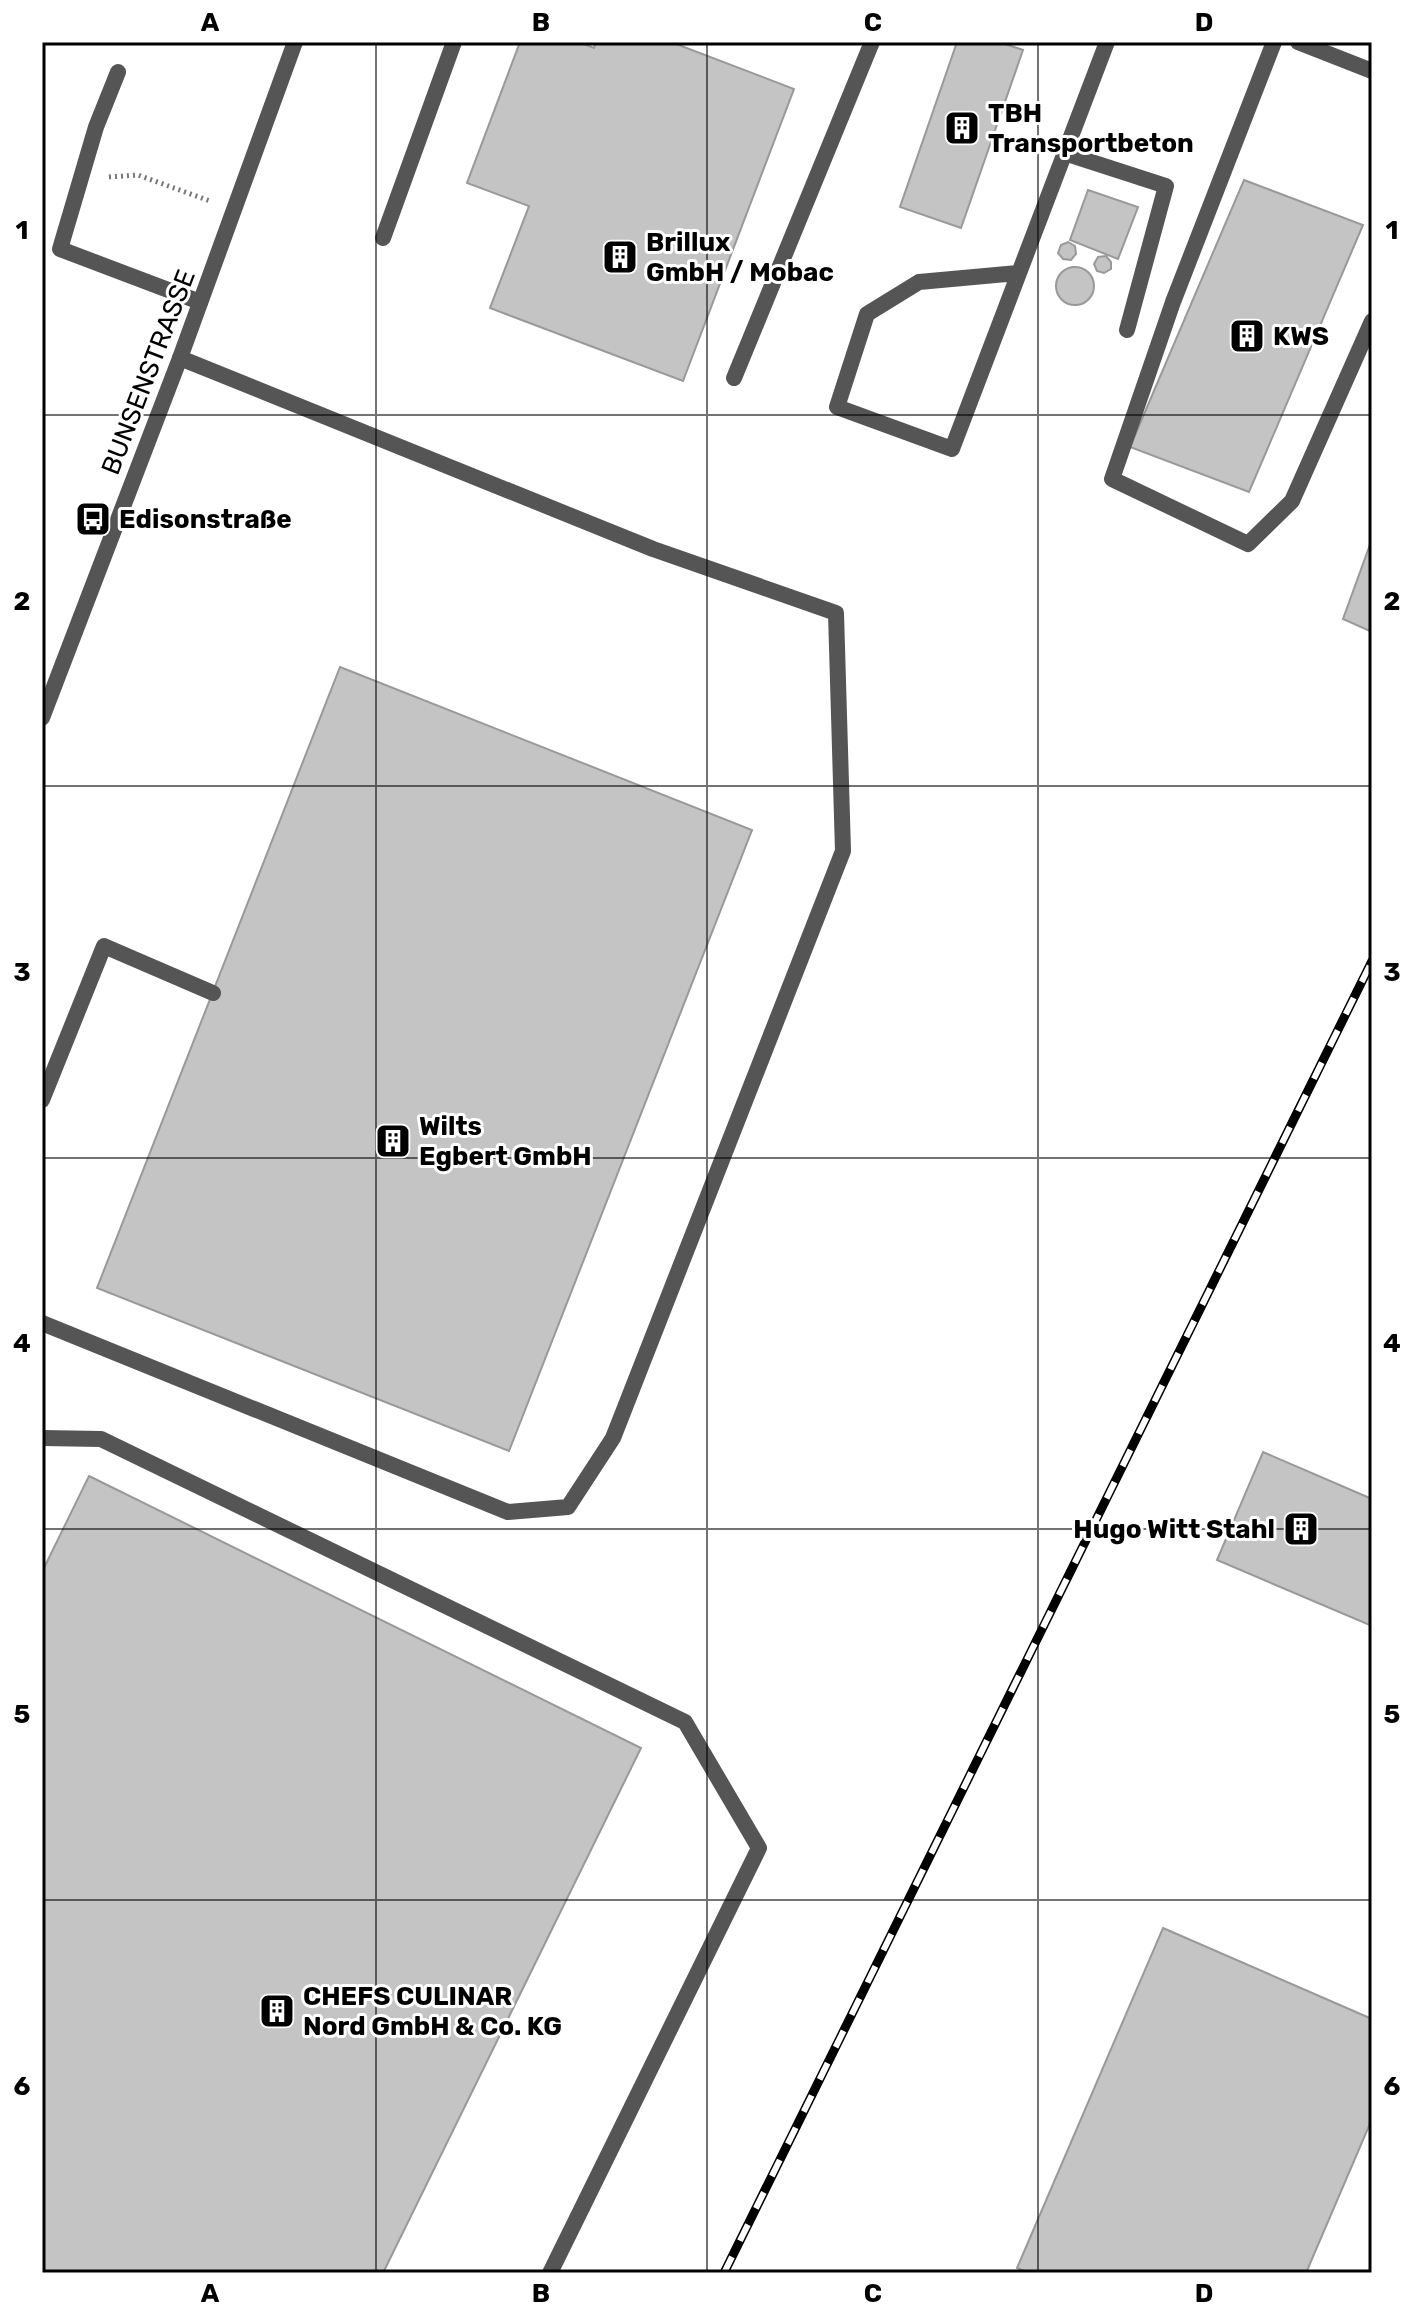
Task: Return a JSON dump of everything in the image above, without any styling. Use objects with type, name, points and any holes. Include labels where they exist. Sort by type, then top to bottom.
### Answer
[{"type":"street","name":"BUNSENSTRASSE","points":[[42,718],[180,358],[295,42]]},
{"type":"street","points":[[383,238],[454,42]]},
{"type":"street","points":[[734,378],[872,42]]},
{"type":"street","points":[[1018,273],[919,282],[867,314],[837,407],[952,449],[1107,42]]},
{"type":"street","points":[[1274,42],[1173,302],[1112,479],[1248,544],[1292,501],[1372,321]]},
{"type":"street","points":[[1298,42],[1372,71]]},
{"type":"street","points":[[118,72],[96,127],[60,249],[200,302]]},
{"type":"street","points":[[1064,153],[1166,186],[1127,330]]},
{"type":"street","points":[[42,1323],[508,1512],[568,1507],[613,1438],[843,851],[836,613],[653,549],[180,358]]},
{"type":"street","points":[[42,1100],[104,946],[213,993]]},
{"type":"street","points":[[42,1438],[101,1439],[685,1722],[759,1848],[550,2273]]},
{"type":"path","points":[[81,179],[138,175],[234,209]]},
{"type":"building","name":"Brillux GmbH / Mobac","points":[[520,42],[579,42],[594,48],[596,42],[671,42],[794,89],[683,381],[490,308],[529,206],[467,183]]},
{"type":"building","name":"TBH Transportbeton","points":[[957,42],[999,42],[1023,50],[961,228],[900,207]]},
{"type":"building","name":"KWS","points":[[1244,180],[1363,225],[1249,492],[1130,447]]},
{"type":"building","points":[[1088,190],[1138,207],[1118,259],[1070,240]]},
{"type":"building","points":[[1068,242],[1075,246],[1076,254],[1071,260],[1063,259],[1058,253],[1061,245]]},
{"type":"building","points":[[1106,256],[1111,262],[1111,269],[1104,273],[1097,271],[1094,264],[1098,257]]},
{"type":"building","points":[[1075,267],[1089,272],[1094,286],[1089,300],[1075,305],[1061,300],[1056,286],[1061,272]]},
{"type":"building","points":[[1372,539],[1372,632],[1343,619]]},
{"type":"building","name":"Wilts Egbert GmbH","points":[[340,667],[752,830],[509,1451],[97,1288]]},
{"type":"building","name":"Hugo Witt Stahl","points":[[1263,1452],[1372,1499],[1372,1626],[1217,1560]]},
{"type":"building","name":"CHEFS CULINAR Nord GmbH & Co. KG","points":[[89,1476],[641,1748],[383,2273],[42,2273],[42,1572]]},
{"type":"building","points":[[1163,1928],[1372,2019],[1372,2119],[1306,2273],[1029,2273],[1017,2268]]},
{"type":"railway","points":[[724,2273],[1372,961]]},
{"type":"place","name":"TBH Transportbeton","points":[[962,128]]},
{"type":"place","name":"Brillux GmbH / Mobac","points":[[620,257]]},
{"type":"place","name":"KWS","points":[[1247,336]]},
{"type":"place","name":"Edisonstraße","points":[[93,519]]},
{"type":"place","name":"Wilts Egbert GmbH","points":[[393,1141]]},
{"type":"place","name":"Hugo Witt Stahl","points":[[1301,1529]]},
{"type":"place","name":"CHEFS CULINAR Nord GmbH & Co. KG","points":[[277,2011]]}]
